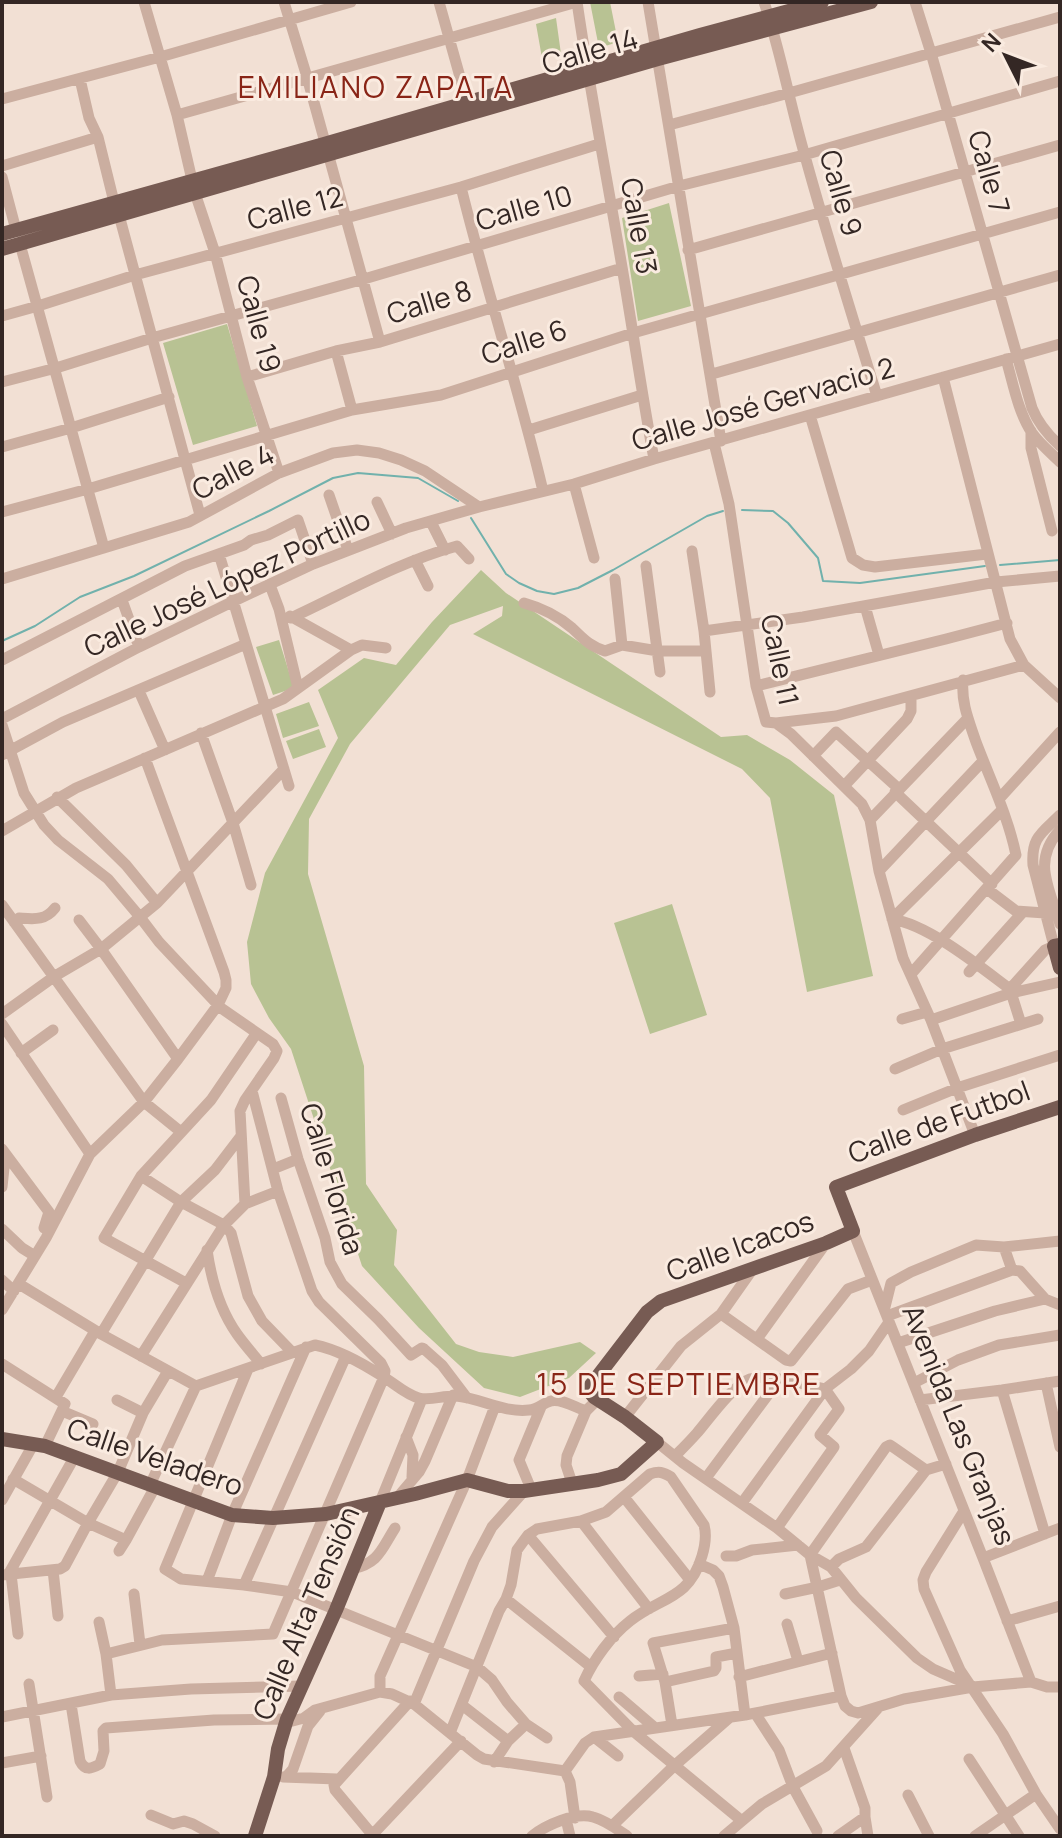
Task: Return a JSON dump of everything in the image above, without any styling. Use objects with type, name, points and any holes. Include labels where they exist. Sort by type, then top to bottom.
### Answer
[{"type":"main road","name":"Calle 14","points":[[2,249],[13,236],[326,150],[657,54],[769,16],[822,2]]},
{"type":"main road","name":"Calle 14","points":[[769,16],[871,2]]},
{"type":"main road","points":[[1057,946],[1060,968]]},
{"type":"main road","name":"Calle de Futbol","points":[[836,1187],[1060,1107]]},
{"type":"main road","name":"Avenida Las Granjas","points":[[836,1187],[853,1231]]},
{"type":"main road","name":"Calle Icacos","points":[[593,1395],[591,1385],[647,1312],[661,1301],[853,1231]]},
{"type":"main road","points":[[593,1395],[660,1444]]},
{"type":"main road","name":"Calle Veladero","points":[[2,1439],[75,1456],[232,1515],[273,1518],[326,1514],[467,1480],[508,1491],[598,1480],[621,1474],[660,1444]]},
{"type":"main road","name":"Calle Alta Tensión","points":[[255,1836],[280,1777],[278,1749],[286,1721],[380,1502]]},
{"type":"street","name":"Calle 19","points":[[144,2],[247,377],[279,473]]},
{"type":"street","points":[[284,2],[380,342]]},
{"type":"street","points":[[2,99],[351,2]]},
{"type":"street","points":[[439,2],[469,108]]},
{"type":"street","points":[[177,115],[577,2]]},
{"type":"street","name":"Calle 13","points":[[577,2],[654,459]]},
{"type":"street","name":"Calle 11","points":[[648,2],[688,250],[712,374],[718,442],[756,686],[766,722],[836,716],[1024,665]]},
{"type":"street","name":"Calle 7","points":[[915,2],[1036,417],[1060,446]]},
{"type":"street","name":"Calle 9","points":[[769,16],[804,155],[877,396]]},
{"type":"street","points":[[669,125],[1060,17]]},
{"type":"street","points":[[80,79],[200,515]]},
{"type":"street","name":"Calle 10","points":[[2,382],[679,186],[804,155],[1060,81]]},
{"type":"street","points":[[2,166],[98,137]]},
{"type":"street","name":"Calle 12","points":[[2,316],[135,275],[461,187],[599,144]]},
{"type":"street","points":[[688,250],[1060,145]]},
{"type":"street","points":[[2,177],[13,236],[38,306],[104,548]]},
{"type":"street","points":[[461,187],[543,491]]},
{"type":"street","name":"Calle 6","points":[[2,512],[352,410],[441,395],[633,333],[1060,212]]},
{"type":"street","name":"Calle 8","points":[[247,377],[336,351],[380,342],[622,268]]},
{"type":"street","points":[[712,374],[1060,275]]},
{"type":"street","name":"Calle José Gervacio 2","points":[[479,507],[574,484],[1060,344]]},
{"type":"street","points":[[336,351],[352,410]]},
{"type":"street","points":[[1006,359],[1025,420],[1038,441],[1060,462]]},
{"type":"street","points":[[943,377],[1010,639],[1024,665],[1060,698]]},
{"type":"street","points":[[529,430],[642,395]]},
{"type":"street","points":[[2,447],[169,397]]},
{"type":"street","points":[[810,415],[852,558],[863,565],[875,567],[987,554]]},
{"type":"street","points":[[1031,431],[1031,448],[1054,524]]},
{"type":"street","name":"Calle 4","points":[[2,579],[189,522],[279,473],[333,453],[357,450],[379,453],[425,471],[479,507]]},
{"type":"street","points":[[574,484],[594,558]]},
{"type":"street","points":[[329,495],[348,550]]},
{"type":"street","points":[[377,502],[392,534]]},
{"type":"street","name":"Calle José López Portillo","points":[[2,719],[139,647],[313,564],[392,534],[479,507]]},
{"type":"street","points":[[2,660],[185,566],[244,545],[298,520],[313,564]]},
{"type":"street","points":[[431,522],[451,548],[469,559]]},
{"type":"street","points":[[291,618],[415,560],[451,548]]},
{"type":"street","points":[[692,551],[710,692]]},
{"type":"street","points":[[219,554],[289,786]]},
{"type":"street","points":[[415,560],[428,586]]},
{"type":"street","points":[[646,566],[660,672]]},
{"type":"street","points":[[704,631],[996,582],[1060,576]]},
{"type":"street","points":[[615,579],[622,645]]},
{"type":"street","points":[[270,585],[298,688]]},
{"type":"street","points":[[122,600],[139,647]]},
{"type":"street","points":[[524,603],[545,609],[571,627],[585,642],[605,651],[622,645],[658,651],[706,651]]},
{"type":"street","points":[[865,606],[879,655]]},
{"type":"street","points":[[279,609],[351,650]]},
{"type":"street","points":[[756,686],[1007,623]]},
{"type":"street","points":[[6,753],[63,722],[246,644]]},
{"type":"street","points":[[2,831],[57,797],[283,699],[351,650],[362,645],[386,648]]},
{"type":"street","points":[[911,974],[1016,855],[963,702],[963,680]]},
{"type":"street","points":[[139,691],[165,750]]},
{"type":"street","points":[[845,785],[907,719],[911,711],[911,696]]},
{"type":"street","points":[[870,820],[968,718]]},
{"type":"street","points":[[776,723],[845,785],[862,804],[870,820],[879,871],[903,958],[975,1135]]},
{"type":"street","points":[[2,725],[6,753],[24,793],[44,825],[58,840],[108,879],[159,942],[218,1005],[273,1044],[277,1051],[240,1111],[245,1204]]},
{"type":"street","points":[[813,756],[836,732],[868,760],[1010,908],[1022,913],[1045,913]]},
{"type":"street","points":[[892,919],[959,854],[1060,732]]},
{"type":"street","points":[[201,733],[251,885]]},
{"type":"street","points":[[2,1310],[46,1238],[90,1154],[144,1102],[218,1005],[226,988],[226,980],[145,758]]},
{"type":"street","points":[[879,871],[983,761]]},
{"type":"street","points":[[2,1014],[55,976],[101,949],[157,903],[284,769]]},
{"type":"street","points":[[57,797],[126,865],[157,903]]},
{"type":"street","points":[[1011,991],[1045,950],[1057,946],[1045,913],[1032,852],[1034,842],[1060,815]]},
{"type":"street","points":[[1060,830],[1052,838],[1044,855],[1043,867],[1056,892],[1060,924]]},
{"type":"street","points":[[2,905],[144,1102],[181,1132]]},
{"type":"street","points":[[14,922],[19,918],[45,917],[55,908]]},
{"type":"street","points":[[972,968],[1022,913]]},
{"type":"street","points":[[892,919],[907,921],[941,941],[972,968],[1011,991],[1021,1024]]},
{"type":"street","points":[[79,920],[178,1059]]},
{"type":"street","points":[[902,1019],[929,1016],[1011,991],[1060,982]]},
{"type":"street","points":[[895,1069],[942,1049],[1038,1019]]},
{"type":"street","points":[[2,1024],[90,1154]]},
{"type":"street","points":[[21,1053],[53,1030]]},
{"type":"street","points":[[186,1283],[104,1238],[141,1176],[211,1100],[256,1034]]},
{"type":"street","points":[[903,1110],[957,1088],[1060,1055]]},
{"type":"street","points":[[106,1654],[162,1640],[273,1634],[384,1377],[381,1363],[319,1302],[312,1291],[278,1191],[252,1091]]},
{"type":"street","name":"Calle Florida","points":[[281,1098],[330,1262],[342,1284],[411,1355],[422,1348],[442,1365],[467,1398]]},
{"type":"street","points":[[2,1500],[13,1479],[39,1446],[98,1332],[181,1202],[215,1170],[241,1135]]},
{"type":"street","points":[[273,1169],[298,1159]]},
{"type":"street","points":[[4,1160],[49,1212],[43,1230],[46,1238]]},
{"type":"street","points":[[2,1187],[4,1160]]},
{"type":"street","points":[[141,1176],[224,1225],[231,1233],[248,1296],[262,1321],[292,1352]]},
{"type":"street","points":[[141,1356],[224,1225],[245,1204],[278,1191]]},
{"type":"street","points":[[2,1229],[35,1256]]},
{"type":"street","name":"Avenida Las Granjas","points":[[853,1231],[1031,1682]]},
{"type":"street","points":[[742,1503],[825,1389],[869,1351],[886,1311],[891,1283],[976,1245],[1004,1247],[1060,1241]]},
{"type":"street","points":[[757,1339],[826,1243]]},
{"type":"street","points":[[1004,1247],[1012,1270]]},
{"type":"street","points":[[207,1250],[223,1308],[235,1332],[261,1364]]},
{"type":"street","points":[[625,1417],[681,1346],[721,1314],[752,1270]]},
{"type":"street","points":[[886,1311],[1012,1270],[1020,1271],[1045,1299],[1060,1305]]},
{"type":"street","points":[[2,1280],[196,1386],[315,1345],[346,1356],[422,1399],[453,1395],[527,1411],[559,1400],[586,1411]]},
{"type":"street","points":[[721,1314],[791,1361],[848,1289],[874,1284]]},
{"type":"street","points":[[898,1343],[995,1311],[1045,1299]]},
{"type":"street","points":[[914,1383],[958,1360],[999,1345],[1060,1335]]},
{"type":"street","points":[[207,1581],[232,1515],[306,1347]]},
{"type":"street","points":[[244,1585],[346,1356]]},
{"type":"street","points":[[2,1364],[93,1424]]},
{"type":"street","points":[[248,1369],[165,1569],[181,1579],[292,1592],[477,1667],[492,1680],[526,1724],[547,1738]]},
{"type":"street","points":[[7,1575],[57,1570],[65,1566],[118,1472],[143,1413],[168,1371]]},
{"type":"street","points":[[671,1477],[677,1458],[723,1401],[743,1383],[751,1379],[779,1380],[825,1389],[839,1409],[820,1435],[834,1447],[777,1528]]},
{"type":"street","points":[[706,1478],[779,1380]]},
{"type":"street","points":[[920,1400],[1060,1381]]},
{"type":"street","points":[[1046,1383],[1060,1447]]},
{"type":"street","points":[[119,1551],[152,1486],[196,1386]]},
{"type":"street","points":[[1002,1390],[1045,1534]]},
{"type":"street","points":[[397,1498],[425,1461],[453,1395]]},
{"type":"street","points":[[572,1483],[566,1465],[567,1456],[593,1395]]},
{"type":"street","points":[[380,1502],[422,1399]]},
{"type":"street","points":[[117,1400],[143,1413]]},
{"type":"street","points":[[380,1692],[380,1676],[467,1480],[495,1406]]},
{"type":"street","points":[[461,1741],[372,1834],[335,1790],[336,1782],[412,1702],[492,1527],[528,1490],[519,1460],[541,1407]]},
{"type":"street","points":[[406,1437],[413,1455],[412,1478]]},
{"type":"street","points":[[660,1444],[810,1555],[831,1567],[881,1624],[917,1658],[933,1669],[973,1687]]},
{"type":"street","points":[[926,1470],[890,1445],[886,1447],[810,1555],[845,1706],[858,1713],[904,1699],[973,1687],[1031,1682],[1060,1687]]},
{"type":"street","points":[[18,1634],[7,1575],[75,1456]]},
{"type":"street","points":[[831,1567],[839,1559],[866,1547],[926,1470],[946,1464]]},
{"type":"street","points":[[450,1733],[506,1599],[517,1550],[528,1535],[546,1526],[581,1521],[606,1512],[650,1474],[664,1472],[671,1477],[704,1525],[706,1532],[699,1564],[682,1590],[631,1620],[614,1637],[584,1681],[633,1731],[742,1821]]},
{"type":"street","points":[[13,1479],[49,1502],[126,1540]]},
{"type":"street","points":[[624,1497],[690,1580]]},
{"type":"street","points":[[964,1511],[926,1572],[924,1589],[960,1670],[1006,1739],[1036,1794],[1058,1822]]},
{"type":"street","points":[[581,1521],[649,1609]]},
{"type":"street","points":[[352,1569],[367,1566],[376,1559],[395,1528]]},
{"type":"street","points":[[983,1558],[1060,1528]]},
{"type":"street","points":[[528,1535],[614,1637]]},
{"type":"street","points":[[726,1556],[798,1545]]},
{"type":"street","points":[[699,1564],[719,1576],[734,1628],[739,1677],[750,1714],[779,1750],[793,1787],[817,1831]]},
{"type":"street","points":[[57,1570],[58,1616]]},
{"type":"street","points":[[785,1594],[840,1580]]},
{"type":"street","points":[[134,1594],[140,1644]]},
{"type":"street","points":[[506,1599],[591,1667]]},
{"type":"street","points":[[1007,1621],[1060,1606]]},
{"type":"street","points":[[99,1622],[111,1695]]},
{"type":"street","points":[[787,1624],[798,1661]]},
{"type":"street","points":[[672,1725],[664,1678],[653,1643],[734,1628]]},
{"type":"street","points":[[639,1676],[664,1678],[714,1671],[716,1657],[737,1653]]},
{"type":"street","points":[[739,1677],[832,1653]]},
{"type":"street","points":[[29,1684],[47,1797]]},
{"type":"street","points":[[2,1717],[111,1695],[302,1686]]},
{"type":"street","points":[[71,1704],[80,1761],[88,1769],[100,1764],[104,1751],[103,1731],[106,1728],[214,1720],[286,1721],[304,1718],[315,1710],[380,1692],[412,1702],[477,1755],[494,1762],[565,1771]]},
{"type":"street","points":[[565,1771],[585,1743],[594,1737],[750,1714],[841,1696]]},
{"type":"street","points":[[619,1697],[654,1727]]},
{"type":"street","points":[[462,1705],[508,1741]]},
{"type":"street","points":[[724,1836],[762,1804],[826,1766],[879,1708]]},
{"type":"street","points":[[280,1777],[293,1769],[308,1726],[321,1709]]},
{"type":"street","points":[[612,1826],[730,1717]]},
{"type":"street","points":[[494,1762],[508,1741],[526,1724]]},
{"type":"street","points":[[594,1737],[618,1756]]},
{"type":"street","points":[[844,1748],[865,1808],[868,1836]]},
{"type":"street","points":[[2,1763],[41,1756]]},
{"type":"street","points":[[969,1759],[1019,1836]]},
{"type":"street","points":[[565,1771],[570,1782],[570,1836]]},
{"type":"street","points":[[280,1777],[336,1782]]},
{"type":"street","points":[[975,1836],[1036,1794]]},
{"type":"street","points":[[908,1795],[929,1836]]},
{"type":"street","points":[[151,1815],[173,1824],[184,1821],[215,1836]]},
{"type":"street","points":[[532,1836],[544,1827],[586,1816],[596,1818],[627,1836]]},
{"type":"street","points":[[838,1836],[865,1817]]},
{"type":"green space","points":[[590,2],[610,2],[618,42],[599,48]]},
{"type":"green space","points":[[556,18],[561,54],[542,58],[536,24]]},
{"type":"green space","points":[[669,203],[691,306],[638,321],[622,218]]},
{"type":"green space","points":[[227,324],[257,426],[193,445],[163,343]]},
{"type":"green space","points":[[481,570],[506,593],[721,737],[747,735],[790,760],[834,795],[873,976],[807,992],[770,798],[742,769],[473,634],[502,616],[503,606],[450,625],[350,744],[309,819],[308,874],[364,1066],[366,1184],[397,1230],[394,1265],[456,1344],[479,1352],[513,1357],[580,1342],[596,1353],[569,1378],[520,1397],[484,1388],[419,1328],[362,1266],[291,1049],[269,1018],[251,984],[247,942],[265,873],[338,738],[318,690],[364,658],[396,665]]},
{"type":"green space","points":[[279,640],[294,688],[273,695],[256,647]]},
{"type":"green space","points":[[309,702],[319,726],[283,738],[276,714]]},
{"type":"green space","points":[[319,729],[326,747],[293,759],[286,741]]},
{"type":"green space","points":[[672,904],[707,1015],[650,1034],[614,923]]},
{"type":"waterway","points":[[2,641],[35,626],[80,597],[134,576],[333,478],[358,473],[418,478],[458,501]]},
{"type":"waterway","points":[[742,510],[773,511],[788,523],[818,558],[823,581],[860,583],[985,566]]},
{"type":"waterway","points":[[471,518],[506,574],[537,591],[554,594],[578,588],[707,516],[723,511]]},
{"type":"waterway","points":[[1000,565],[1060,560]]},
{"type":"district","name":"EMILIANO ZAPATA","points":[[376,88]]},
{"type":"district","name":"15 DE SEPTIEMBRE","points":[[679,1385]]}]
